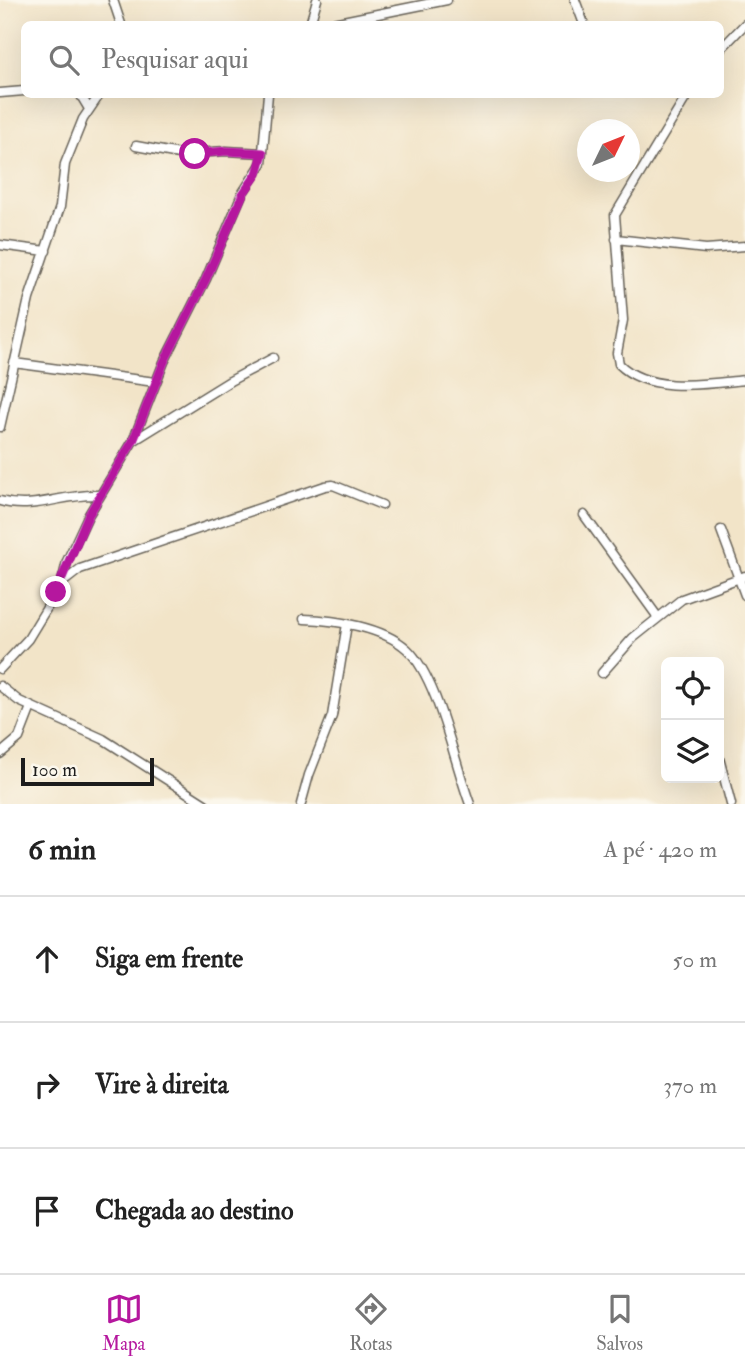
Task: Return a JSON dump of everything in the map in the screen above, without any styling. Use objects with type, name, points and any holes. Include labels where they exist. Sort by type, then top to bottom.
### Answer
[{"type":"street","points":[[113,0],[121,21]]},
{"type":"street","points":[[311,21],[317,0]]},
{"type":"street","points":[[343,21],[447,0]]},
{"type":"street","points":[[575,0],[583,21]]},
{"type":"street","points":[[724,46],[745,24]]},
{"type":"street","points":[[0,93],[21,91]]},
{"type":"street","points":[[82,98],[89,109]]},
{"type":"street","points":[[0,427],[29,299],[60,207],[65,164],[89,109],[97,98]]},
{"type":"street","points":[[0,669],[28,639],[62,583],[68,561],[99,495],[133,441],[155,382],[206,279],[243,194],[257,174],[263,153],[268,98]]},
{"type":"street","points":[[686,98],[660,145],[615,215],[623,320],[617,353],[619,364],[640,379],[687,385],[745,380]]},
{"type":"street","points":[[136,146],[179,154],[226,151],[263,153]]},
{"type":"street","points":[[616,239],[706,249],[745,246]]},
{"type":"street","points":[[0,245],[46,251]]},
{"type":"street","points":[[133,441],[230,381],[273,358]]},
{"type":"street","points":[[14,363],[155,382]]},
{"type":"street","points":[[62,583],[80,569],[325,486],[343,489],[382,505]]},
{"type":"street","points":[[0,501],[33,505],[69,495],[99,495]]},
{"type":"street","points":[[584,515],[657,616]]},
{"type":"street","points":[[721,530],[742,577],[745,595]]},
{"type":"street","points":[[602,673],[657,616],[704,588],[742,577]]},
{"type":"street","points":[[304,619],[347,624],[404,646],[424,670],[470,804]]},
{"type":"street","points":[[301,804],[332,716],[347,624]]},
{"type":"street","points":[[0,686],[31,707],[103,739],[205,804]]},
{"type":"street","points":[[0,754],[19,738],[31,707]]},
{"type":"street","points":[[724,777],[731,804]]},
{"type":"route","points":[[56,592],[88,516],[133,441],[142,412],[164,362],[206,279],[243,194],[257,174],[263,153],[226,151],[195,154]]}]
